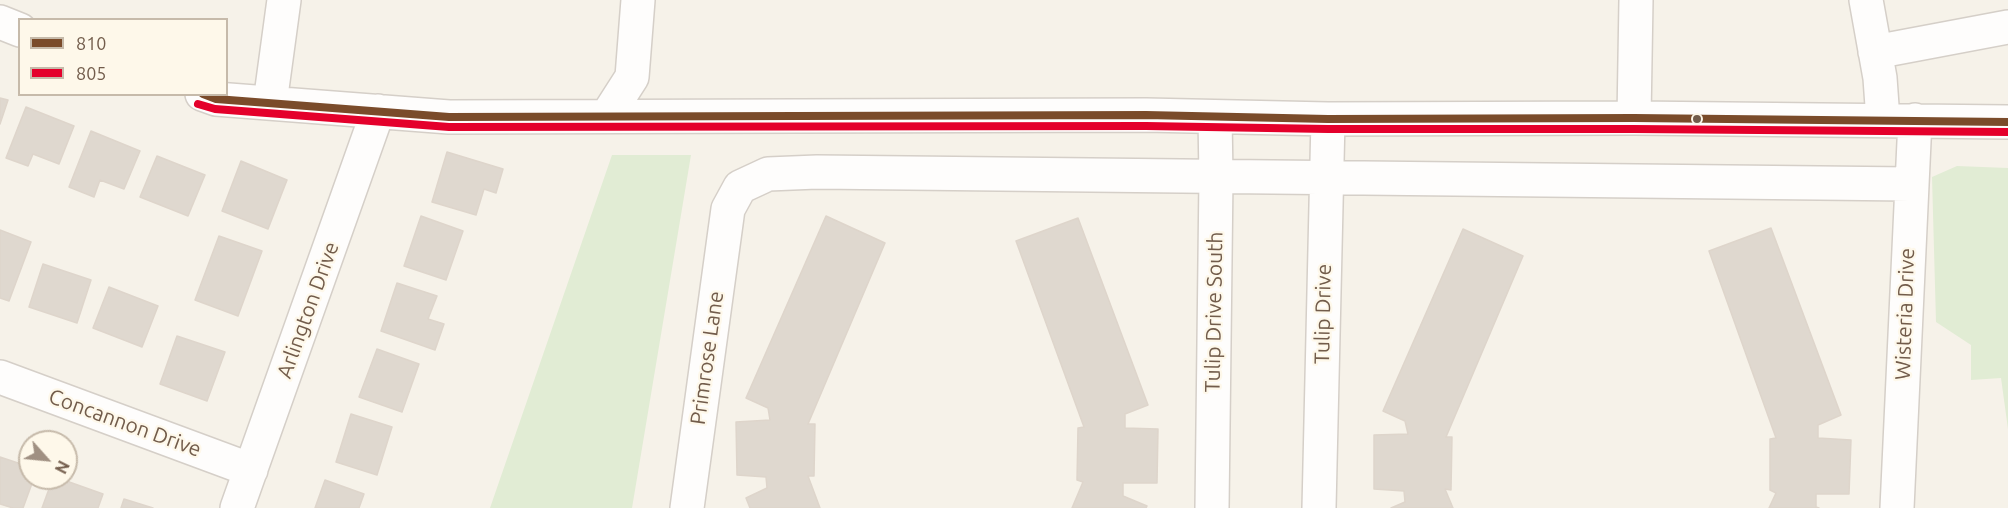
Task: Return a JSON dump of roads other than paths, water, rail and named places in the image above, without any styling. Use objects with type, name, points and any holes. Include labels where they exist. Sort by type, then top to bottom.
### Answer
[{"type":"street","points":[[270,103],[284,0]]},
{"type":"street","points":[[607,116],[632,77],[638,0]]},
{"type":"street","points":[[1634,118],[1636,0]]},
{"type":"street","name":"Wisteria Drive","points":[[1866,0],[1875,52],[1899,120],[1910,184],[1897,508]]},
{"type":"street","points":[[0,22],[18,29]]},
{"type":"street","points":[[1875,52],[2008,27]]},
{"type":"street","points":[[208,96],[216,99],[449,117],[1146,115],[1328,119],[1634,118],[2008,122]]},
{"type":"street","name":"Arlington Drive","points":[[237,508],[378,111]]},
{"type":"street","name":"Tulip Drive South","points":[[1212,508],[1215,117]]},
{"type":"street","name":"Tulip Drive","points":[[1319,508],[1328,119]]},
{"type":"street","name":"Primrose Lane","points":[[687,508],[728,209],[740,187],[768,174],[817,172],[1216,177]]},
{"type":"street","points":[[1216,177],[1327,176],[1910,184]]},
{"type":"street","name":"Concannon Drive","points":[[0,377],[251,470]]}]
